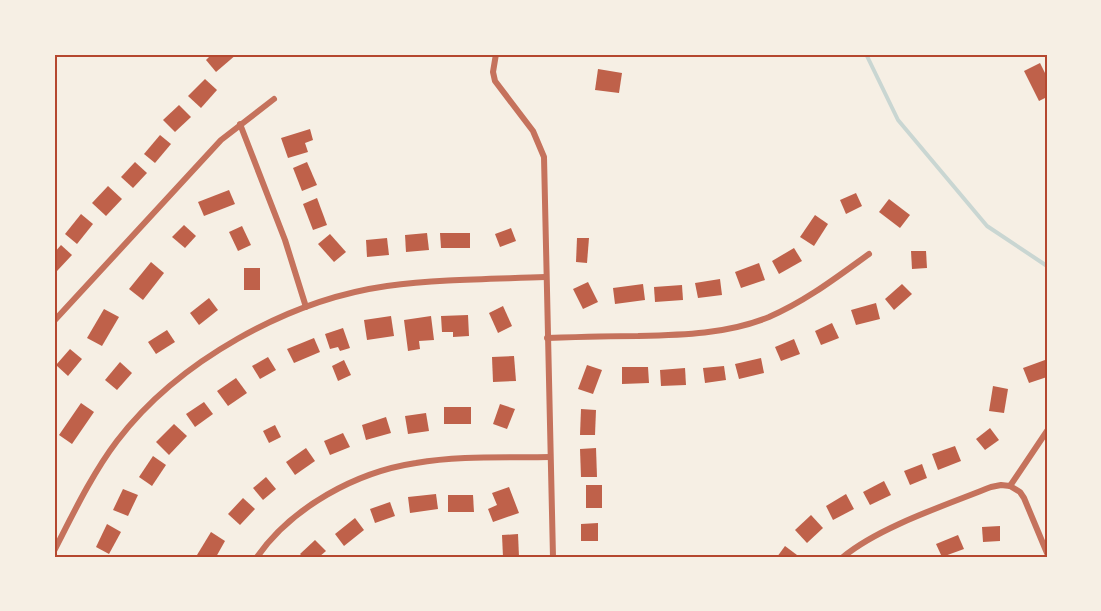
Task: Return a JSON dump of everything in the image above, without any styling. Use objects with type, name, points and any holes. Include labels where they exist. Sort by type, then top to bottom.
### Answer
[{"type":"street","points":[[496,54],[493,72],[495,81],[533,131],[544,158],[553,557]]},
{"type":"street","points":[[54,321],[193,168],[240,124],[274,99]]},
{"type":"street","points":[[240,124],[285,240],[306,306]]},
{"type":"street","points":[[547,338],[686,334],[748,324],[784,310],[814,293],[869,254]]},
{"type":"street","points":[[54,551],[103,461],[116,442],[156,399],[178,380],[231,344],[306,306],[350,293],[420,282],[545,277]]},
{"type":"street","points":[[1010,486],[1047,431]]},
{"type":"street","points":[[257,557],[278,533],[298,516],[338,489],[388,469],[442,459],[550,456]]},
{"type":"street","points":[[843,557],[869,539],[991,487],[1001,485],[1010,486],[1020,492],[1047,553]]},
{"type":"street","points":[[54,533],[62,536]]},
{"type":"building","points":[[212,54],[237,54],[216,72],[206,60]]},
{"type":"building","points":[[1040,63],[1047,77],[1047,97],[1039,101],[1024,71]]},
{"type":"building","points":[[598,69],[622,73],[619,93],[595,90]]},
{"type":"building","points":[[205,79],[217,90],[201,108],[188,96]]},
{"type":"building","points":[[179,105],[191,117],[175,132],[163,120]]},
{"type":"building","points":[[310,129],[313,140],[305,143],[308,152],[288,158],[281,138]]},
{"type":"building","points":[[160,135],[171,144],[155,163],[144,154]]},
{"type":"building","points":[[135,162],[147,173],[133,188],[121,177]]},
{"type":"building","points":[[307,162],[317,185],[302,191],[293,168]]},
{"type":"building","points":[[108,186],[122,199],[106,216],[92,203]]},
{"type":"building","points":[[229,190],[235,204],[204,216],[198,202]]},
{"type":"building","points":[[856,193],[862,206],[846,214],[840,200]]},
{"type":"building","points":[[317,198],[327,225],[313,230],[303,204]]},
{"type":"building","points":[[889,199],[910,215],[900,228],[879,212]]},
{"type":"building","points":[[81,214],[93,224],[77,244],[65,234]]},
{"type":"building","points":[[815,215],[828,224],[814,246],[800,237]]},
{"type":"building","points":[[184,225],[196,236],[185,248],[172,237]]},
{"type":"building","points":[[242,226],[251,245],[238,251],[229,232]]},
{"type":"building","points":[[511,228],[516,241],[500,247],[495,234]]},
{"type":"building","points":[[427,233],[429,250],[406,252],[405,235]]},
{"type":"building","points":[[440,233],[470,233],[470,248],[441,248]]},
{"type":"building","points":[[330,234],[346,252],[334,262],[318,244]]},
{"type":"building","points":[[387,238],[389,255],[367,257],[366,240]]},
{"type":"building","points":[[577,238],[589,238],[587,263],[576,262]]},
{"type":"building","points":[[61,245],[72,255],[57,271],[54,269],[54,253]]},
{"type":"building","points":[[794,248],[802,261],[779,274],[772,261]]},
{"type":"building","points":[[911,251],[926,251],[927,268],[912,269]]},
{"type":"building","points":[[151,262],[164,273],[143,300],[129,289]]},
{"type":"building","points":[[759,263],[765,280],[741,288],[735,272]]},
{"type":"building","points":[[244,268],[260,268],[260,290],[244,290]]},
{"type":"building","points":[[720,279],[722,295],[698,298],[695,283]]},
{"type":"building","points":[[588,282],[598,302],[583,309],[573,289]]},
{"type":"building","points":[[643,284],[645,300],[615,304],[613,288]]},
{"type":"building","points":[[902,284],[912,294],[894,310],[885,299]]},
{"type":"building","points":[[682,285],[683,300],[655,302],[654,287]]},
{"type":"building","points":[[209,298],[218,310],[199,325],[190,313]]},
{"type":"building","points":[[876,303],[880,319],[856,325],[851,310]]},
{"type":"building","points":[[503,306],[512,326],[498,333],[489,313]]},
{"type":"building","points":[[104,309],[119,317],[102,346],[87,338]]},
{"type":"building","points":[[468,315],[469,336],[453,337],[453,332],[442,332],[441,316]]},
{"type":"building","points":[[391,316],[394,336],[367,340],[364,320]]},
{"type":"building","points":[[431,316],[434,340],[419,341],[420,349],[408,351],[404,320]]},
{"type":"building","points":[[832,323],[839,338],[821,345],[815,331]]},
{"type":"building","points":[[343,328],[350,348],[340,351],[338,347],[330,349],[325,334]]},
{"type":"building","points":[[167,330],[175,342],[156,354],[148,342]]},
{"type":"building","points":[[314,338],[320,352],[294,363],[287,349]]},
{"type":"building","points":[[794,339],[800,354],[781,361],[775,347]]},
{"type":"building","points":[[70,349],[82,359],[68,376],[56,365]]},
{"type":"building","points":[[514,356],[516,381],[493,382],[492,357]]},
{"type":"building","points":[[268,357],[276,370],[260,379],[252,366]]},
{"type":"building","points":[[761,358],[764,373],[739,379],[735,364]]},
{"type":"building","points":[[344,360],[351,375],[338,381],[332,366]]},
{"type":"building","points":[[1045,360],[1047,377],[1029,383],[1023,368]]},
{"type":"building","points":[[120,362],[132,373],[117,390],[105,380]]},
{"type":"building","points":[[587,365],[602,370],[593,394],[578,389]]},
{"type":"building","points":[[724,366],[726,380],[705,383],[703,368]]},
{"type":"building","points":[[622,367],[648,367],[649,383],[622,384]]},
{"type":"building","points":[[685,368],[686,385],[661,386],[660,370]]},
{"type":"building","points":[[236,378],[247,393],[228,406],[217,391]]},
{"type":"building","points":[[993,386],[1008,389],[1004,413],[989,411]]},
{"type":"building","points":[[204,402],[213,414],[195,427],[186,414]]},
{"type":"building","points":[[81,403],[94,412],[72,444],[59,435]]},
{"type":"building","points":[[500,404],[515,409],[507,429],[493,424]]},
{"type":"building","points":[[444,407],[471,407],[471,424],[444,424]]},
{"type":"building","points":[[581,409],[596,410],[595,435],[580,435]]},
{"type":"building","points":[[426,413],[429,431],[408,434],[405,416]]},
{"type":"building","points":[[386,417],[391,433],[366,440],[362,425]]},
{"type":"building","points":[[174,424],[187,436],[169,455],[156,442]]},
{"type":"building","points":[[275,425],[281,437],[269,443],[263,431]]},
{"type":"building","points":[[990,428],[999,440],[985,450],[976,439]]},
{"type":"building","points":[[343,433],[350,447],[330,455],[324,441]]},
{"type":"building","points":[[955,446],[961,461],[938,470],[932,454]]},
{"type":"building","points":[[306,448],[315,461],[295,475],[286,462]]},
{"type":"building","points":[[596,448],[597,477],[581,477],[580,449]]},
{"type":"building","points":[[153,456],[166,465],[152,486],[139,477]]},
{"type":"building","points":[[922,464],[927,478],[910,485],[904,471]]},
{"type":"building","points":[[266,477],[276,489],[263,500],[253,488]]},
{"type":"building","points":[[884,481],[891,495],[870,505],[863,492]]},
{"type":"building","points":[[586,485],[602,485],[602,508],[586,508]]},
{"type":"building","points":[[509,487],[519,513],[493,522],[488,509],[497,505],[492,493]]},
{"type":"building","points":[[123,489],[138,495],[128,516],[113,510]]},
{"type":"building","points":[[436,494],[438,509],[410,513],[408,497]]},
{"type":"building","points":[[846,494],[854,509],[833,520],[826,506]]},
{"type":"building","points":[[448,495],[473,495],[474,512],[448,512]]},
{"type":"building","points":[[243,498],[255,509],[240,525],[228,514]]},
{"type":"building","points":[[390,502],[395,516],[375,523],[370,509]]},
{"type":"building","points":[[811,515],[823,528],[807,543],[795,530]]},
{"type":"building","points":[[355,518],[364,530],[344,546],[335,534]]},
{"type":"building","points":[[598,523],[598,541],[581,541],[581,524]]},
{"type":"building","points":[[107,524],[121,532],[109,554],[96,547]]},
{"type":"building","points":[[1000,526],[1000,541],[983,542],[982,527]]},
{"type":"building","points":[[211,532],[225,541],[216,557],[200,557],[197,555]]},
{"type":"building","points":[[518,534],[519,557],[503,557],[502,535]]},
{"type":"building","points":[[958,535],[964,549],[942,557],[936,544]]},
{"type":"building","points":[[315,540],[326,551],[319,557],[303,557],[300,554]]},
{"type":"building","points":[[785,546],[797,555],[796,557],[777,557]]},
{"type":"waterway","points":[[866,54],[898,120],[987,226],[1047,266]]}]
